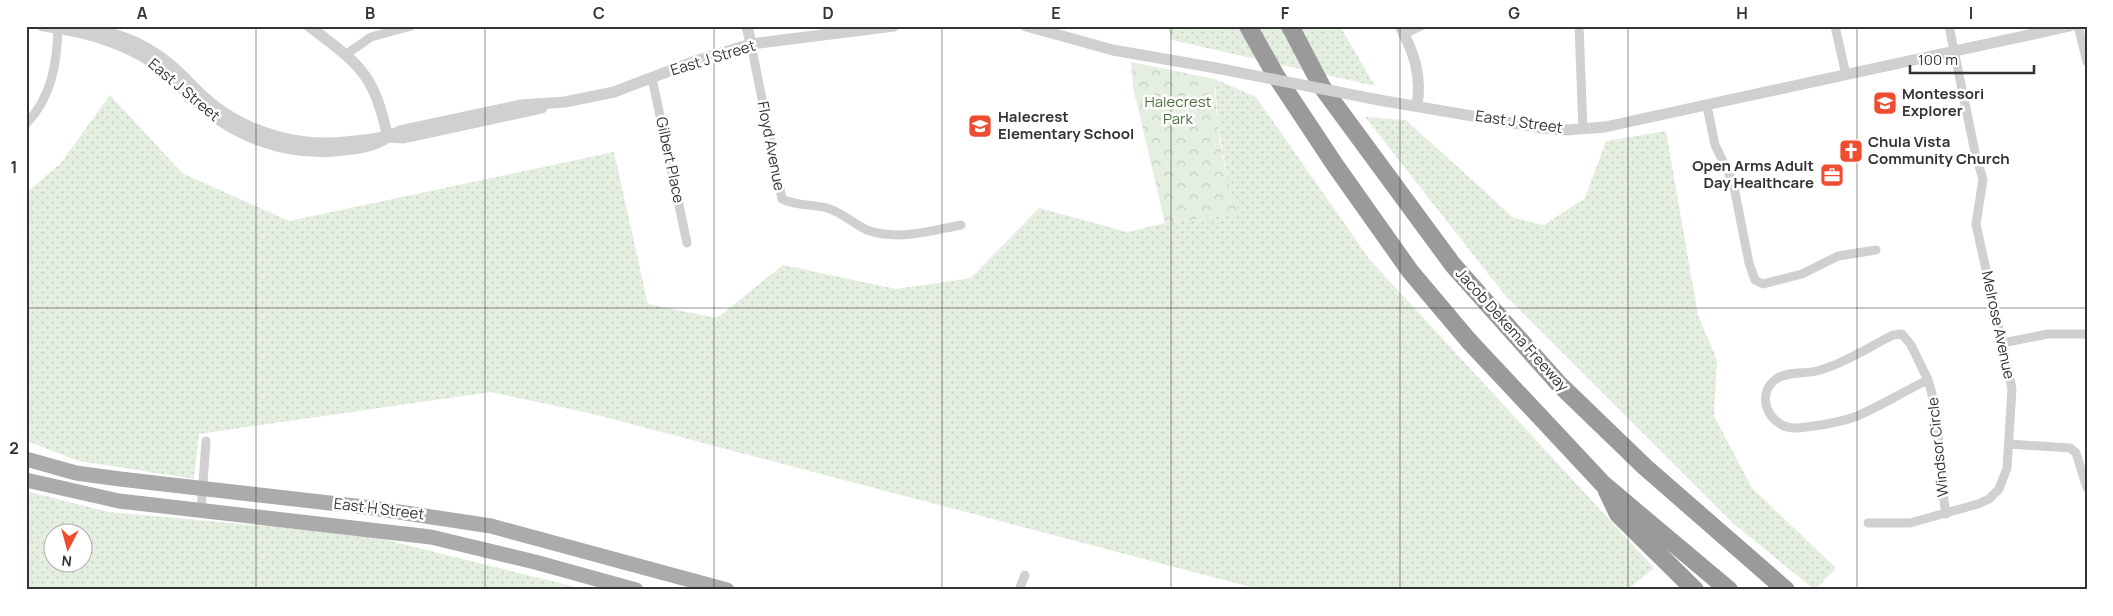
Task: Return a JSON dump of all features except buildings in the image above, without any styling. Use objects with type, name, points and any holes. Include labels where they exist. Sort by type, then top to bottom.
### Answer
[{"type":"highway","points":[[1248,26],[1292,100],[1410,271],[1469,341],[1603,484],[1730,590]]},
{"type":"highway","name":"Jacob Dekema Freeway","points":[[1290,26],[1322,87],[1453,265],[1566,391],[1645,467],[1786,590]]},
{"type":"highway","points":[[1603,484],[1618,514],[1695,590]]},
{"type":"main road","name":"East H Street","points":[[26,459],[76,473],[202,490],[373,508],[491,526],[727,590]]},
{"type":"main road","name":"East H Street","points":[[26,480],[118,501],[431,536],[636,590]]},
{"type":"street","name":"East J Street","points":[[43,26],[63,29],[111,42],[142,56],[161,69],[214,116],[259,141],[291,149],[324,152],[379,144],[388,137],[404,138],[523,114],[565,102],[623,90],[698,60],[751,44],[894,26]]},
{"type":"street","points":[[310,26],[345,55],[368,80],[380,106],[388,137]]},
{"type":"street","points":[[345,55],[371,37],[411,26]]},
{"type":"street","name":"Floyd Avenue","points":[[747,26],[782,199],[828,209],[852,219],[864,229],[885,236],[904,235],[961,225]]},
{"type":"street","name":"East J Street","points":[[1026,26],[1114,50],[1379,100],[1417,105],[1542,128],[1583,129],[1615,125],[1707,106],[2070,26]]},
{"type":"street","points":[[1417,105],[1418,68],[1402,30],[1421,26]]},
{"type":"street","points":[[1579,26],[1583,129]]},
{"type":"street","points":[[1835,26],[1846,75]]},
{"type":"street","name":"Melrose Avenue","points":[[1868,523],[1910,523],[1984,502],[1999,489],[2006,473],[2012,389],[1976,224],[1983,179],[1976,157],[1949,26]]},
{"type":"street","points":[[2078,26],[2087,62]]},
{"type":"street","points":[[26,124],[42,102],[52,81],[63,29]]},
{"type":"street","name":"Gilbert Place","points":[[652,78],[687,243]]},
{"type":"street","points":[[1707,106],[1715,146],[1733,182],[1749,263],[1755,280],[1763,284],[1783,280],[1802,274],[1838,256],[1876,250]]},
{"type":"street","name":"Windsor Circle","points":[[1928,380],[1856,416],[1822,425],[1786,427],[1773,420],[1766,406],[1766,396],[1770,386],[1781,376],[1817,371],[1893,335],[1902,334],[1911,345],[1928,380],[1934,399],[1938,424],[1941,485],[1946,514]]},
{"type":"street","points":[[2002,343],[2048,334],[2087,334]]},
{"type":"street","points":[[201,510],[206,441]]},
{"type":"street","points":[[2009,444],[2070,448],[2076,453],[2087,488]]},
{"type":"street","points":[[1020,590],[1025,575]]},
{"type":"green space","points":[[1167,26],[1340,26],[1375,86],[1172,40]]},
{"type":"green space","name":"Halecrest Park","points":[[1131,62],[1215,79],[1221,148],[1229,183],[1240,214],[1165,223],[1133,87]]},
{"type":"green space","points":[[1215,79],[1256,97],[1370,260],[1654,568],[1627,590],[1262,590],[593,414],[491,392],[199,434],[194,479],[79,461],[26,441],[26,193],[61,163],[110,95],[182,173],[289,221],[614,152],[648,304],[717,318],[783,265],[896,289],[971,278],[1039,208],[1127,232],[1165,223],[1240,214],[1230,194],[1218,125]]},
{"type":"green space","points":[[1365,117],[1406,120],[1514,218],[1544,225],[1585,198],[1606,141],[1666,131],[1698,315],[1717,360],[1714,416],[1752,488],[1836,568],[1815,590],[1735,525],[1504,294]]},
{"type":"green space","points":[[26,491],[109,512],[366,535],[588,590],[26,590]]},
{"type":"place","name":"Montessori Explorer","points":[[1885,103]]},
{"type":"place","name":"Halecrest Elementary School","points":[[980,126]]},
{"type":"place","name":"Chula Vista Community Church","points":[[1851,151]]},
{"type":"place","name":"Open Arms Adult Day Healthcare","points":[[1832,175]]}]
